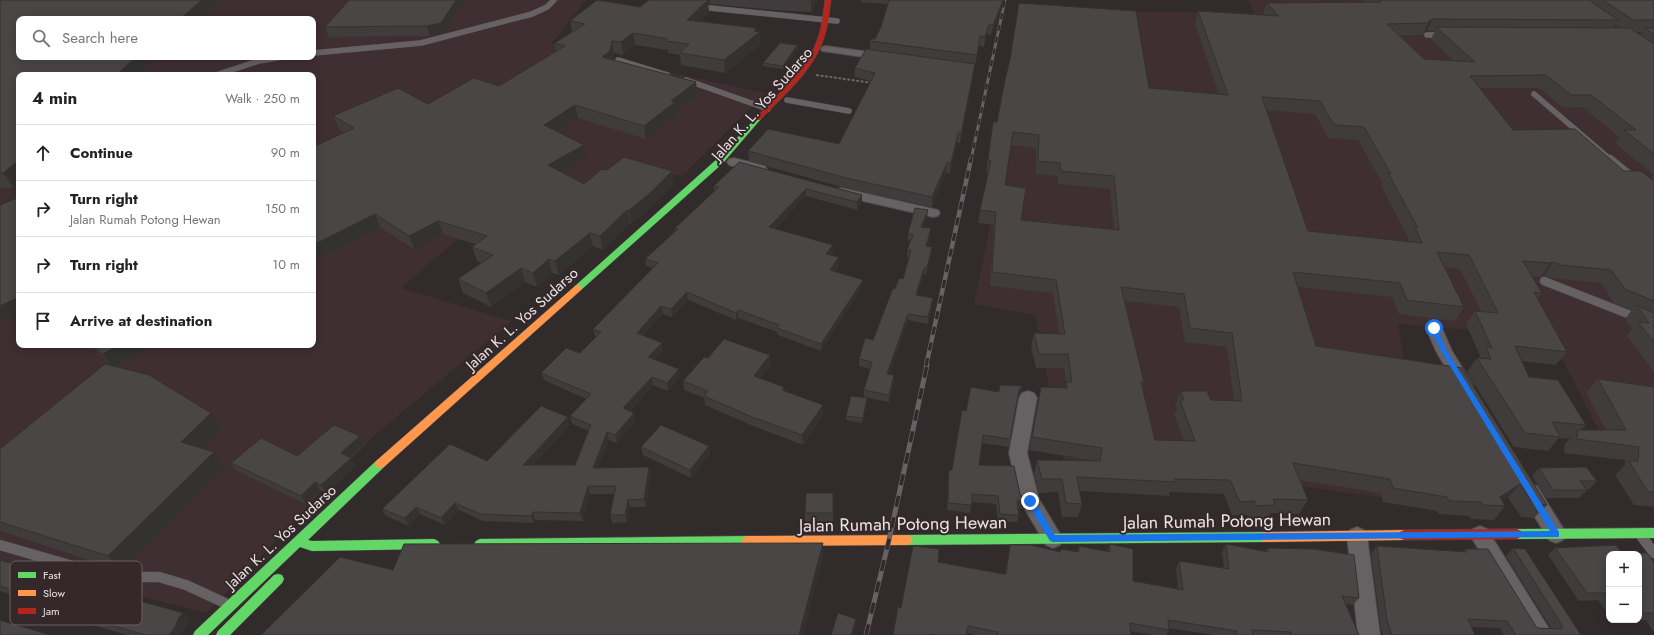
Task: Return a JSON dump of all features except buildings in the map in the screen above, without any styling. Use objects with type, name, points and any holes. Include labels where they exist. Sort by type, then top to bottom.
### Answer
[{"type":"main road","name":"Jalan K. L. Yos Sudarso","points":[[770,113],[817,47],[825,19],[828,0]]},
{"type":"main road","name":"Jalan K. L. Yos Sudarso","points":[[199,635],[360,482],[720,161],[770,113],[787,100],[810,74],[826,49],[837,17]]},
{"type":"main road","name":"Jalan Rumah Potong Hewan","points":[[471,544],[1654,533]]},
{"type":"main road","name":"Jalan K. L. Yos Sudarso","points":[[310,548],[324,534]]},
{"type":"main road","points":[[298,540],[310,548],[447,544]]},
{"type":"main road","name":"Jalan K. L. Yos Sudarso","points":[[222,635],[284,574]]},
{"type":"street","points":[[826,49],[895,58]]},
{"type":"street","points":[[734,161],[773,172]]},
{"type":"street","points":[[826,188],[933,213]]},
{"type":"street","points":[[1434,328],[1444,351],[1472,398]]},
{"type":"street","points":[[1028,398],[1018,453],[1030,501],[1053,539]]},
{"type":"street","points":[[1521,477],[1556,534]]},
{"type":"street","points":[[1480,535],[1542,635]]},
{"type":"street","points":[[1357,536],[1369,635]]},
{"type":"lane","points":[[316,53],[421,43],[532,14],[547,7],[554,0]]},
{"type":"lane","points":[[710,8],[825,19],[837,17]]},
{"type":"lane","points":[[1427,35],[1451,35]]},
{"type":"lane","points":[[225,72],[265,60]]},
{"type":"lane","points":[[618,60],[670,76]]},
{"type":"lane","points":[[677,78],[707,87],[770,113]]},
{"type":"lane","points":[[1534,94],[1636,181]]},
{"type":"lane","points":[[787,100],[849,112]]},
{"type":"lane","points":[[1544,281],[1638,318],[1646,323]]},
{"type":"lane","points":[[1639,534],[1654,553]]},
{"type":"lane","points":[[0,545],[56,561]]},
{"type":"lane","points":[[142,577],[159,577],[186,585],[245,613]]},
{"type":"path","points":[[810,74],[876,83]]},
{"type":"shaded area","points":[[0,0],[586,0],[552,43],[577,52],[765,93],[682,176],[625,164],[495,236],[457,240],[401,288],[512,321],[375,435],[207,613],[142,597],[142,561],[10,561],[10,564],[0,562]]},
{"type":"shaded area","points":[[1248,0],[1654,0],[1654,460],[1608,449],[1551,337],[1398,324],[1430,504],[1225,476],[1070,493],[1035,315],[974,304],[1034,10],[1254,13]]},
{"type":"railway","points":[[971,160],[1005,0]]},
{"type":"railway","points":[[926,366],[971,159]]},
{"type":"railway","points":[[866,635],[889,540],[927,365]]},
{"type":"traffic: fast","points":[[578,288],[720,161],[758,119]]},
{"type":"traffic: fast","points":[[199,635],[380,464]]},
{"type":"traffic: fast","points":[[1517,534],[1654,533]]},
{"type":"traffic: fast","points":[[907,540],[1264,537]]},
{"type":"traffic: fast","points":[[298,541],[312,546],[434,544]]},
{"type":"traffic: fast","points":[[480,544],[747,541]]},
{"type":"traffic: fast","points":[[222,635],[278,579]]},
{"type":"traffic: slow","points":[[380,464],[578,288]]},
{"type":"traffic: slow","points":[[1264,537],[1404,535]]},
{"type":"traffic: slow","points":[[747,541],[907,540]]},
{"type":"traffic: jam","points":[[758,119],[805,67],[817,48],[823,31],[828,0]]},
{"type":"traffic: jam","points":[[1404,535],[1517,534]]},
{"type":"route","points":[[1030,501],[1053,539],[1556,534],[1444,351],[1434,328]]}]
